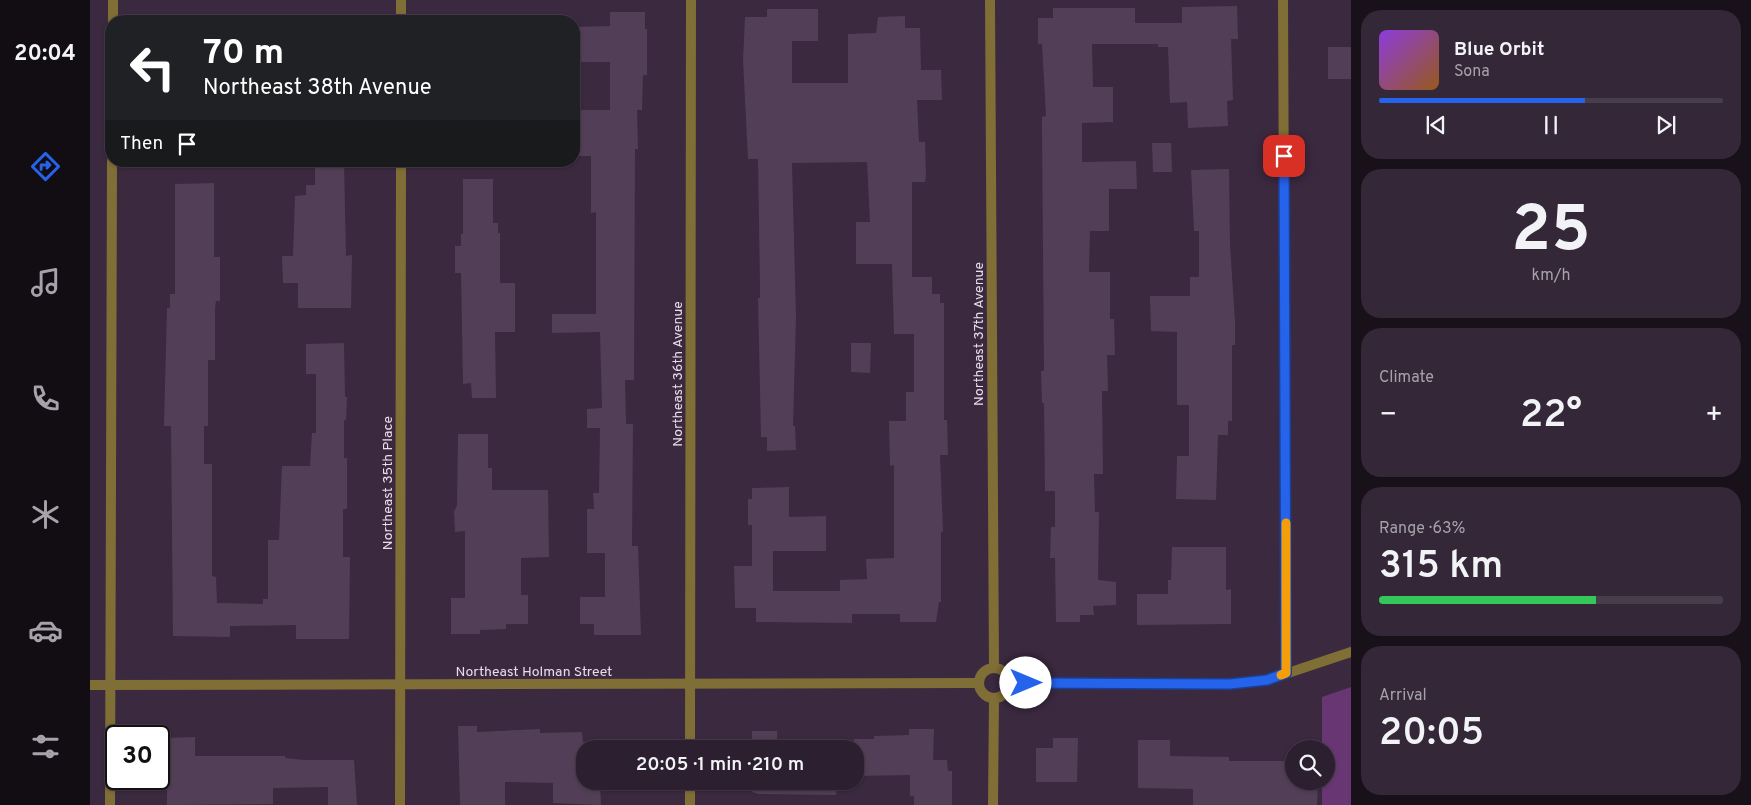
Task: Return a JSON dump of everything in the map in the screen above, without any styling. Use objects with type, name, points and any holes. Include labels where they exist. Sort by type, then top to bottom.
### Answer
[{"type":"street","points":[[113,0],[113,15]]},
{"type":"street","points":[[401,0],[401,15]]},
{"type":"street","name":"Northeast 36th Avenue","points":[[690,740],[691,0]]},
{"type":"street","name":"Northeast 37th Avenue","points":[[990,0],[994,668]]},
{"type":"street","points":[[1283,0],[1286,673]]},
{"type":"street","points":[[110,805],[112,167]]},
{"type":"street","name":"Northeast 35th Place","points":[[400,805],[401,167]]},
{"type":"street","points":[[1009,683],[1230,684],[1267,680],[1351,652]]},
{"type":"street","points":[[994,668],[1004,672],[1009,683],[1004,694],[994,698],[983,694],[978,683],[983,672],[994,668]]},
{"type":"street","name":"Northeast Holman Street","points":[[90,686],[978,683]]},
{"type":"street","points":[[993,805],[994,698]]},
{"type":"street","points":[[690,790],[690,805]]},
{"type":"shaded area","points":[[1351,687],[1351,805],[1322,805],[1322,790],[1335,790],[1335,740],[1322,740],[1322,697]]},
{"type":"building","points":[[1237,6],[1238,39],[1231,39],[1233,100],[1227,101],[1228,126],[1188,128],[1187,102],[1170,103],[1168,47],[1158,47],[1158,44],[1092,44],[1093,87],[1113,87],[1113,122],[1082,123],[1082,162],[1136,161],[1137,189],[1109,189],[1109,231],[1090,231],[1089,272],[1110,272],[1110,319],[1114,319],[1115,355],[1107,355],[1108,391],[1102,391],[1103,474],[1094,474],[1095,512],[1099,512],[1098,580],[1116,582],[1116,605],[1093,606],[1094,615],[1080,615],[1080,622],[1056,622],[1055,558],[1050,558],[1051,527],[1055,527],[1055,491],[1045,491],[1044,403],[1042,403],[1041,371],[1044,371],[1042,117],[1046,116],[1042,44],[1038,44],[1038,18],[1053,18],[1053,8],[1135,8],[1135,23],[1182,23],[1182,7]]},
{"type":"building","points":[[767,9],[818,9],[818,41],[792,41],[792,83],[848,83],[848,34],[876,33],[878,17],[905,16],[905,28],[920,28],[921,70],[941,70],[942,100],[917,100],[919,142],[925,142],[926,176],[925,182],[912,182],[912,277],[932,277],[932,294],[940,294],[940,303],[944,303],[944,420],[947,420],[948,455],[940,455],[943,532],[941,532],[941,602],[939,602],[936,622],[900,622],[900,614],[852,614],[852,623],[756,622],[756,608],[735,608],[734,566],[752,566],[752,525],[748,525],[748,499],[752,499],[752,488],[789,487],[789,517],[826,516],[826,551],[773,551],[773,591],[840,591],[840,580],[867,579],[866,559],[894,558],[894,465],[890,466],[889,421],[906,421],[906,392],[914,392],[914,334],[894,334],[892,264],[856,264],[856,222],[870,222],[867,162],[792,163],[796,317],[793,426],[795,426],[796,450],[767,451],[767,437],[761,437],[758,159],[748,159],[743,60],[745,17],[767,17]]},
{"type":"building","points":[[610,12],[645,12],[647,75],[643,75],[642,110],[637,110],[638,149],[635,149],[634,380],[625,380],[626,424],[633,424],[632,546],[638,546],[641,635],[594,635],[594,624],[580,624],[580,597],[605,597],[605,553],[587,553],[587,509],[594,509],[593,493],[599,493],[600,428],[587,428],[587,409],[602,408],[600,332],[552,333],[552,314],[596,314],[596,212],[591,213],[591,156],[580,156],[580,110],[610,110],[610,62],[580,62],[580,27],[610,26]]},
{"type":"building","points":[[1328,47],[1351,47],[1351,79],[1328,79]]},
{"type":"building","points":[[1152,143],[1171,143],[1172,172],[1153,172]]},
{"type":"building","points":[[315,167],[344,167],[346,256],[352,255],[351,308],[298,308],[298,283],[283,283],[282,256],[293,256],[295,196],[306,195],[306,185],[315,185]]},
{"type":"building","points":[[1229,169],[1230,245],[1235,321],[1235,345],[1232,345],[1232,421],[1228,421],[1228,435],[1218,435],[1216,500],[1176,499],[1177,456],[1189,456],[1189,405],[1177,405],[1177,332],[1151,331],[1150,296],[1190,296],[1190,277],[1199,277],[1199,231],[1194,231],[1191,170]]},
{"type":"building","points":[[463,179],[493,179],[493,223],[498,223],[498,233],[500,233],[500,283],[515,283],[515,332],[495,332],[496,398],[472,398],[471,383],[463,384],[461,273],[455,273],[455,246],[461,246],[461,234],[463,234]]},
{"type":"building","points":[[214,183],[214,257],[220,257],[220,301],[216,301],[215,308],[215,360],[208,360],[208,426],[204,426],[204,464],[212,464],[212,576],[216,577],[217,603],[263,604],[263,599],[268,599],[268,540],[279,540],[282,466],[310,466],[312,433],[316,433],[316,374],[306,374],[306,344],[344,343],[345,397],[347,397],[346,420],[344,420],[344,458],[347,458],[347,509],[343,509],[343,557],[350,557],[349,639],[296,639],[296,625],[230,626],[230,637],[173,636],[171,426],[164,426],[167,308],[170,308],[170,294],[175,294],[175,184]]},
{"type":"building","points":[[851,343],[871,343],[870,373],[851,372]]},
{"type":"building","points":[[458,434],[488,434],[488,468],[492,468],[492,490],[548,490],[549,557],[521,558],[521,595],[528,595],[528,624],[506,624],[506,629],[480,630],[480,634],[451,634],[451,598],[465,598],[465,531],[455,532],[454,512],[457,505]]},
{"type":"building","points":[[1172,547],[1226,547],[1226,590],[1231,589],[1231,624],[1137,625],[1137,594],[1168,594],[1168,580],[1171,580]]},
{"type":"building","points":[[458,726],[477,726],[477,732],[540,729],[540,733],[582,732],[583,740],[576,740],[576,790],[600,790],[601,805],[553,803],[553,783],[505,782],[505,805],[460,805]]},
{"type":"building","points":[[909,729],[934,729],[933,760],[947,760],[948,771],[952,771],[952,805],[914,805],[914,796],[910,796],[910,775],[864,776],[864,740],[854,739],[874,739],[874,736],[909,735]]},
{"type":"building","points":[[752,731],[777,731],[777,740],[752,740]]},
{"type":"building","points":[[195,737],[195,756],[285,756],[285,758],[304,760],[354,760],[357,805],[328,805],[328,787],[273,788],[273,804],[167,805],[167,790],[170,790],[170,738]]},
{"type":"building","points":[[1053,738],[1078,738],[1077,782],[1036,782],[1036,748],[1053,748]]},
{"type":"building","points":[[1138,740],[1170,740],[1170,756],[1229,757],[1229,761],[1285,761],[1285,790],[1318,790],[1317,805],[1193,805],[1193,789],[1138,788]]},
{"type":"building","points":[[752,790],[836,790],[836,795],[758,794],[752,792]]},
{"type":"slow traffic","points":[[1281,675],[1286,673],[1286,523]]},
{"type":"route","points":[[1026,683],[1230,684],[1267,680],[1286,673],[1284,156]]}]
